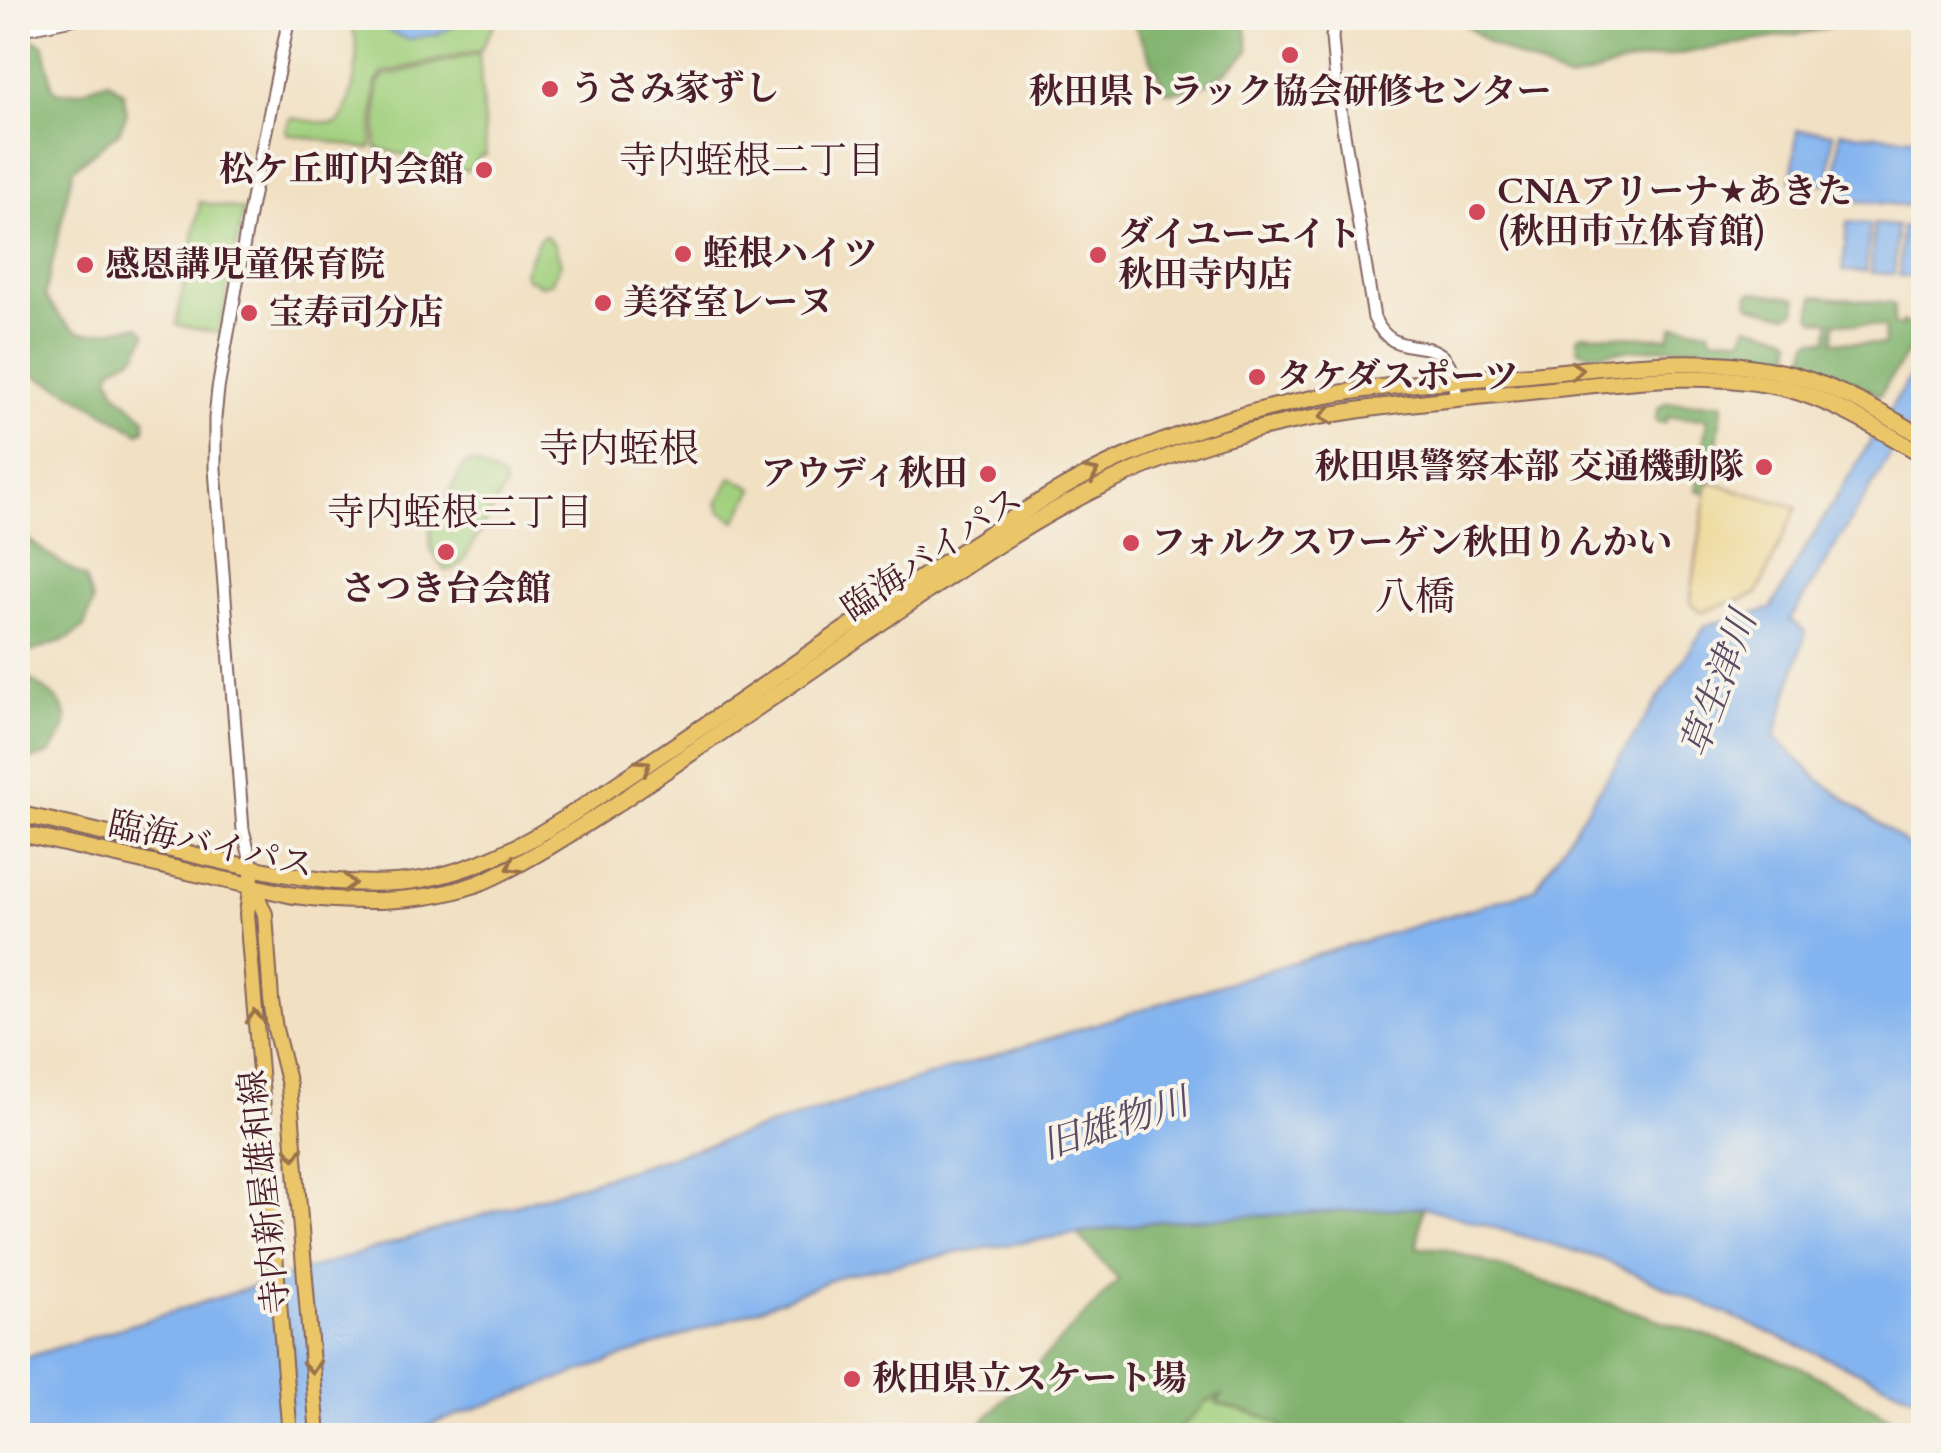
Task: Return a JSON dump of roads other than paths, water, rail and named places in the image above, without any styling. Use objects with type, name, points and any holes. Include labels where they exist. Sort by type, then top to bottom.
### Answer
[{"type":"highway","name":"臨海バイパス","points":[[18,814],[323,882],[422,879],[485,863],[563,821],[902,589],[1046,497],[1168,440],[1253,412],[1323,396],[1454,380],[1643,365],[1720,364],[1794,375],[1833,389],[1872,418]]},
{"type":"highway","name":"臨海バイパス","points":[[18,833],[329,900],[428,897],[492,878],[589,822],[1002,541],[1078,496],[1158,460],[1255,428],[1458,398],[1654,379],[1728,379],[1790,389],[1872,418],[1915,438],[1924,455]]},
{"type":"main road","name":"寺内新屋雄和線","points":[[253,868],[247,914],[290,1436]]},
{"type":"main road","name":"寺内新屋雄和線","points":[[252,886],[265,914],[275,1028],[290,1085],[318,1436]]},
{"type":"street","points":[[18,30],[77,18]]},
{"type":"street","points":[[253,868],[242,830],[215,469],[215,418],[251,204],[289,18]]},
{"type":"street","points":[[1335,18],[1332,37],[1336,84],[1374,318],[1392,340],[1442,355],[1449,363],[1458,398]]},
{"type":"water","points":[[381,18],[472,18],[437,34],[409,39],[385,29]]},
{"type":"water","points":[[1797,130],[1833,133],[1829,184],[1791,181]]},
{"type":"water","points":[[1840,132],[1923,139],[1923,207],[1834,199]]},
{"type":"water","points":[[1847,222],[1870,224],[1866,272],[1843,271]]},
{"type":"water","points":[[1874,224],[1897,226],[1894,274],[1871,273]]},
{"type":"water","points":[[1902,227],[1923,229],[1922,277],[1899,276]]},
{"type":"water","points":[[1923,355],[1923,402],[1790,620],[1806,632],[1775,737],[1818,779],[1923,856],[1923,1400],[1599,1258],[1423,1207],[1159,1221],[844,1275],[401,1435],[18,1435],[18,1360],[1534,890],[1706,625],[1771,609]]},
{"type":"place","name":"秋田県トラック協会研修センター","points":[[1290,55]]},
{"type":"place","name":"うさみ家ずし","points":[[550,89]]},
{"type":"place","name":"松ケ丘町内会館","points":[[484,170]]},
{"type":"place","name":"CNAアリーナ★あきた (秋田市立体育館)","points":[[1477,212]]},
{"type":"place","name":"蛭根ハイツ","points":[[683,254]]},
{"type":"place","name":"ダイユーエイト 秋田寺内店","points":[[1098,255]]},
{"type":"place","name":"感恩講児童保育院","points":[[85,265]]},
{"type":"place","name":"美容室レーヌ","points":[[603,303]]},
{"type":"place","name":"宝寿司分店","points":[[249,313]]},
{"type":"place","name":"タケダスポーツ","points":[[1257,377]]},
{"type":"place","name":"秋田県警察本部 交通機動隊","points":[[1764,467]]},
{"type":"place","name":"アウディ秋田","points":[[988,474]]},
{"type":"place","name":"フォルクスワーゲン秋田りんかい","points":[[1131,543]]},
{"type":"place","name":"さつき台会館","points":[[446,552]]},
{"type":"place","name":"秋田県立スケート場","points":[[852,1379]]},
{"type":"district","name":"寺内蛭根二丁目","points":[[752,161]]},
{"type":"district","name":"寺内蛭根","points":[[619,449]]},
{"type":"district","name":"寺内蛭根三丁目","points":[[460,513]]},
{"type":"district","name":"八橋","points":[[1415,597]]},
{"type":"water label","name":"草生津川","points":[[1719,684]]},
{"type":"water label","name":"旧雄物川","points":[[1115,1124]]}]
